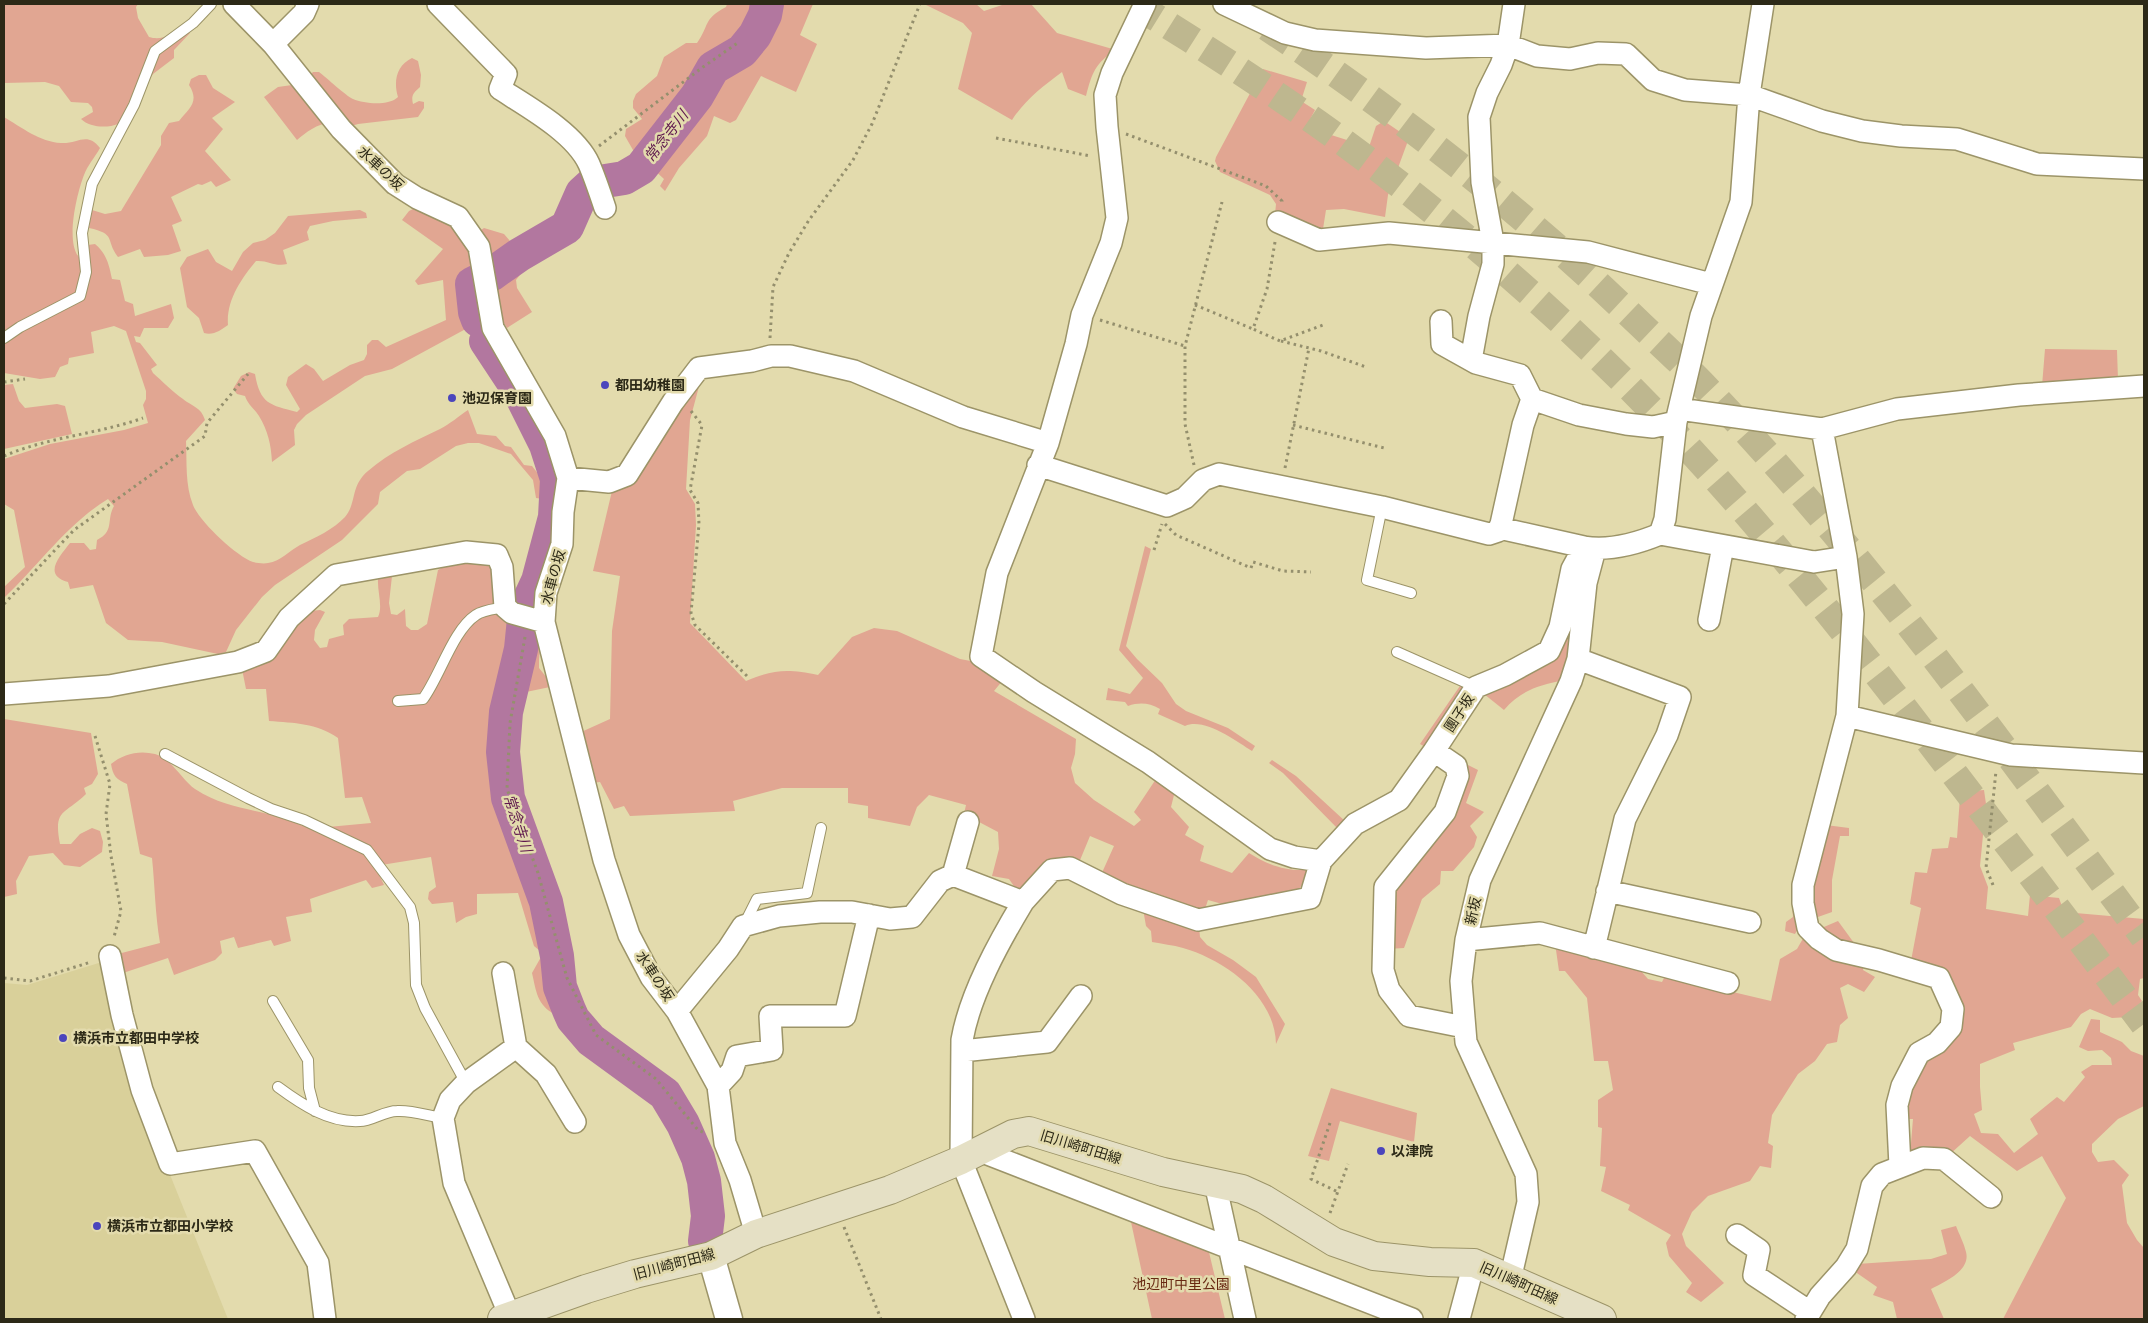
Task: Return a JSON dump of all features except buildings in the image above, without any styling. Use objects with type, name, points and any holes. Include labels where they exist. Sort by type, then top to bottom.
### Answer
[{"type":"main road","name":"旧川崎町田線","points":[[506,1318],[594,1286],[711,1256],[756,1234],[890,1190],[1013,1134],[1029,1131],[1163,1172],[1242,1189],[1264,1199],[1334,1242],[1374,1256],[1430,1262],[1474,1263],[1602,1319]]},
{"type":"street","name":"水車の坂","points":[[234,4],[273,44],[341,130],[395,184],[417,198],[458,217],[479,247],[493,328],[556,436],[568,478],[563,512],[562,544],[546,593],[522,615],[626,926],[651,977],[677,1011],[718,1086],[725,1144],[740,1180],[756,1234]]},
{"type":"street","points":[[273,44],[304,13],[308,4]]},
{"type":"street","points":[[438,4],[506,74],[500,89],[527,106],[572,141],[588,162],[605,208]]},
{"type":"street","points":[[1024,1319],[970,1155],[962,1051],[965,1022],[999,942],[1023,902],[1052,870],[1070,868],[1122,894],[1198,920],[1310,898],[1321,861],[1294,857],[1270,849],[1148,762],[1034,692],[981,656],[997,573],[1048,443],[1076,344],[1082,315],[1111,243],[1117,218],[1105,95],[1112,73],[1145,4]]},
{"type":"street","points":[[1224,4],[1285,33],[1315,40],[1426,48],[1508,45],[1537,56],[1570,59],[1598,54],[1626,54],[1653,80],[1685,90],[1750,95],[1822,121],[1862,131],[1901,136],[1957,139],[2037,164],[2144,168]]},
{"type":"street","points":[[1471,360],[1479,316],[1493,264],[1494,242],[1482,182],[1478,117],[1508,45],[1514,4]]},
{"type":"street","points":[[1660,534],[1665,519],[1678,415],[1701,316],[1741,202],[1750,95],[1763,4]]},
{"type":"street","points":[[1278,222],[1319,240],[1389,233],[1588,252],[1711,284]]},
{"type":"street","points":[[1441,321],[1442,344],[1471,360],[1520,376],[1532,399],[1579,415],[1653,427],[1678,415],[1822,429],[1897,410],[2020,395],[2144,386]]},
{"type":"street","points":[[568,478],[609,482],[627,475],[677,396],[699,368],[752,361],[770,356],[790,356],[854,371],[963,416],[1048,443]]},
{"type":"street","points":[[1038,465],[1167,506],[1185,498],[1203,480],[1219,474],[1382,507],[1489,534],[1498,531],[1499,528],[1523,425],[1532,399]]},
{"type":"street","points":[[1822,429],[1846,558],[1853,614],[1847,716],[1803,885],[1803,904],[1808,928],[1818,939],[1836,950],[1879,960],[1939,978],[1953,1009],[1951,1027],[1936,1042],[1919,1053],[1902,1086],[1897,1105],[1900,1166]]},
{"type":"street","points":[[1499,528],[1590,548],[1638,544],[1660,534],[1814,562],[1846,558]]},
{"type":"street","points":[[1709,620],[1723,546]]},
{"type":"street","name":"團子坂","points":[[1321,861],[1355,824],[1399,800],[1434,752],[1476,687],[1505,675],[1549,651],[1560,626],[1572,569],[1590,548]]},
{"type":"street","name":"新坂","points":[[1510,1280],[1528,1202],[1526,1174],[1466,1042],[1461,981],[1466,940],[1480,880],[1571,681],[1578,660],[1590,548]]},
{"type":"street","points":[[4,694],[109,686],[238,662],[266,651],[289,618],[336,575],[426,558],[466,552],[497,555],[522,615]]},
{"type":"street","points":[[1578,660],[1680,697],[1667,736],[1625,819],[1594,948]]},
{"type":"street","points":[[1847,716],[2011,754],[2144,763]]},
{"type":"street","points":[[1434,752],[1456,766],[1458,776],[1445,812],[1384,887],[1383,970],[1389,990],[1409,1016],[1464,1027]]},
{"type":"street","points":[[953,875],[968,822]]},
{"type":"street","points":[[677,1011],[728,949],[743,926],[779,916],[820,912],[869,915],[890,919],[912,917],[940,881],[953,875],[1023,902]]},
{"type":"street","points":[[1607,891],[1750,922]]},
{"type":"street","points":[[718,1086],[732,1071],[737,1056],[772,1050],[770,1016],[845,1016],[869,915]]},
{"type":"street","points":[[1466,940],[1540,933],[1728,983]]},
{"type":"street","points":[[110,956],[122,1015],[142,1090],[170,1164],[255,1151],[318,1263],[325,1319]]},
{"type":"street","points":[[503,973],[516,1047],[546,1074],[575,1122]]},
{"type":"street","points":[[962,1051],[1047,1042],[1081,996]]},
{"type":"street","points":[[506,1318],[454,1183],[443,1118],[450,1100],[466,1083],[516,1047]]},
{"type":"street","points":[[970,1155],[1229,1248],[1412,1319]]},
{"type":"street","points":[[1737,1235],[1759,1250],[1754,1274],[1808,1315],[1820,1296],[1846,1267],[1857,1249],[1872,1186],[1882,1174],[1924,1158],[1944,1159],[1991,1197]]},
{"type":"street","points":[[1214,1183],[1245,1319]]},
{"type":"street","points":[[711,1256],[729,1319]]},
{"type":"street","points":[[1459,1319],[1474,1263]]},
{"type":"lane","points":[[4,338],[80,296],[86,272],[82,233],[92,184],[134,105],[155,50],[193,24],[211,4]]},
{"type":"lane","points":[[1382,507],[1367,580],[1412,593]]},
{"type":"lane","points":[[398,701],[422,699],[433,686],[464,625],[477,614],[522,615]]},
{"type":"lane","points":[[1397,652],[1476,687]]},
{"type":"lane","points":[[165,754],[256,802],[304,820],[368,850],[410,906],[414,923],[416,985],[425,1008],[466,1083]]},
{"type":"lane","points":[[743,926],[757,899],[807,893],[821,828]]},
{"type":"lane","points":[[273,1001],[308,1060],[308,1088],[315,1111]]},
{"type":"lane","points":[[278,1087],[302,1105],[343,1119],[361,1121],[397,1111],[443,1118]]},
{"type":"path","points":[[770,356],[769,327],[773,286],[789,253],[809,220],[853,160],[872,124],[920,4]]},
{"type":"path","points":[[584,157],[703,66],[739,42]]},
{"type":"path","points":[[1107,127],[1266,186],[1282,201],[1268,290],[1253,329]]},
{"type":"path","points":[[996,138],[1111,160]]},
{"type":"path","points":[[1203,480],[1192,463],[1185,424],[1185,346],[1222,202]]},
{"type":"path","points":[[1195,305],[1280,340],[1366,367]]},
{"type":"path","points":[[1082,315],[1185,346]]},
{"type":"path","points":[[1280,340],[1323,326]]},
{"type":"path","points":[[1281,488],[1309,348]]},
{"type":"path","points":[[4,604],[74,530],[205,436],[207,423],[248,374]]},
{"type":"path","points":[[4,382],[26,379]]},
{"type":"path","points":[[677,396],[702,425],[690,490],[698,503],[699,524],[691,613],[695,625],[747,676]]},
{"type":"path","points":[[4,456],[39,444],[124,425],[144,418]]},
{"type":"path","points":[[1293,425],[1384,448]]},
{"type":"path","points":[[1154,550],[1162,522],[1176,535],[1251,568],[1253,562],[1283,571],[1311,572]]},
{"type":"path","points":[[4,978],[30,981],[110,956],[121,912],[106,814],[110,784],[95,736]]},
{"type":"path","points":[[1993,885],[1986,868],[1998,751]]},
{"type":"path","points":[[1330,1123],[1311,1179],[1338,1192]]},
{"type":"path","points":[[1322,1234],[1348,1164]]},
{"type":"path","points":[[844,1226],[881,1319]]},
{"type":"shaded area","name":"横浜市立都田小学校","points":[[102,962],[136,1090],[228,1319],[4,1319],[4,983],[27,985]]},
{"type":"green space","points":[[4,4],[138,4],[136,7],[138,18],[149,37],[160,38],[184,32],[190,33],[174,50],[174,58],[153,74],[118,124],[104,127],[94,126],[81,119],[93,112],[92,107],[88,103],[71,102],[59,86],[45,82],[4,83]]},
{"type":"green space","points":[[727,4],[813,4],[800,35],[817,44],[796,92],[761,76],[736,120],[730,123],[714,116],[707,136],[679,168],[665,191],[660,186],[664,179],[652,168],[643,175],[635,177],[632,168],[637,157],[625,136],[626,129],[642,119],[633,108],[633,101],[636,94],[657,76],[664,57],[686,43],[697,43],[710,19],[726,7]]},
{"type":"green space","points":[[924,4],[976,4],[984,11],[1005,4],[1031,4],[1057,33],[1116,50],[1103,59],[1095,69],[1086,96],[1068,89],[1062,72],[1028,100],[1012,120],[958,89],[972,33],[963,23]]},
{"type":"green space","points":[[412,58],[418,61],[421,75],[420,87],[412,97],[413,104],[419,101],[424,102],[424,108],[418,117],[351,126],[325,123],[312,129],[297,140],[264,97],[278,87],[292,85],[299,95],[305,93],[307,78],[313,72],[319,72],[353,99],[370,103],[389,102],[398,97],[396,79],[403,65]]},
{"type":"green space","points":[[1263,69],[1307,82],[1301,101],[1315,110],[1306,127],[1369,147],[1376,126],[1384,121],[1409,138],[1388,195],[1385,217],[1344,209],[1326,210],[1323,229],[1302,225],[1275,214],[1276,204],[1270,195],[1220,172],[1215,161],[1216,157]]},
{"type":"green space","points":[[199,75],[206,75],[213,88],[235,102],[212,118],[223,129],[205,151],[231,180],[216,187],[211,181],[202,185],[198,184],[171,197],[182,221],[172,225],[181,251],[168,255],[144,257],[140,249],[118,257],[107,235],[89,228],[92,210],[105,214],[121,211],[161,145],[161,136],[169,123],[179,121],[192,105],[193,96],[189,85],[191,79]]},
{"type":"green space","points":[[4,117],[46,140],[67,143],[86,139],[91,140],[100,148],[85,172],[75,206],[73,243],[76,252],[81,259],[88,257],[88,245],[95,244],[99,247],[110,268],[112,279],[120,280],[125,301],[133,304],[135,316],[171,304],[174,318],[168,328],[144,328],[140,337],[134,336],[136,342],[140,343],[157,365],[151,369],[153,373],[176,394],[199,410],[205,420],[186,441],[190,497],[203,520],[237,553],[254,562],[273,562],[330,529],[349,512],[358,483],[376,464],[444,427],[468,410],[477,434],[496,436],[505,446],[511,447],[524,465],[532,466],[543,480],[552,481],[550,500],[536,498],[533,480],[511,454],[479,443],[456,446],[420,469],[407,471],[380,492],[378,504],[342,540],[275,585],[262,597],[236,630],[226,652],[218,654],[162,642],[128,640],[106,623],[93,585],[70,589],[68,582],[56,575],[55,570],[58,559],[70,543],[84,543],[90,550],[96,549],[97,540],[103,537],[108,529],[114,506],[108,499],[93,509],[66,533],[4,598],[4,587],[25,567],[14,510],[4,504],[4,459],[50,444],[124,430],[148,423],[143,405],[146,399],[146,391],[126,331],[114,326],[91,332],[94,353],[69,358],[68,364],[60,367],[55,377],[40,379],[4,373]]},
{"type":"green space","points":[[413,209],[430,213],[442,219],[466,240],[484,228],[504,234],[529,263],[516,280],[517,288],[532,312],[507,328],[497,312],[392,369],[365,376],[306,415],[294,430],[295,445],[272,462],[269,438],[265,427],[245,396],[237,394],[233,389],[241,376],[249,372],[255,374],[260,392],[268,402],[297,412],[300,409],[286,385],[288,377],[306,364],[314,369],[323,381],[350,365],[364,360],[367,354],[367,345],[372,340],[378,340],[386,347],[446,320],[443,280],[418,285],[415,281],[443,249],[402,220]]},
{"type":"green space","points":[[360,210],[366,213],[367,218],[333,221],[310,226],[307,232],[309,240],[283,250],[287,264],[279,265],[256,261],[245,275],[232,299],[229,307],[228,325],[214,333],[204,333],[199,318],[187,307],[180,268],[187,257],[208,249],[216,262],[232,271],[243,252],[253,243],[265,240],[275,233],[288,216]]},
{"type":"green space","points":[[2045,349],[2117,350],[2118,380],[2042,386]]},
{"type":"green space","points":[[701,379],[690,420],[686,489],[695,504],[696,525],[690,623],[746,681],[765,674],[782,671],[818,675],[852,637],[874,628],[897,631],[960,659],[976,662],[1003,680],[994,691],[1076,739],[1075,754],[1071,768],[1075,783],[1094,800],[1134,826],[1141,820],[1134,812],[1156,779],[1174,795],[1171,807],[1189,827],[1185,835],[1204,846],[1200,861],[1232,873],[1249,853],[1276,866],[1307,870],[1304,881],[1298,891],[1233,907],[1208,900],[1199,927],[1200,937],[1207,945],[1233,960],[1256,977],[1285,1024],[1276,1044],[1267,1010],[1245,982],[1215,961],[1199,954],[1179,947],[1152,942],[1151,931],[1146,926],[1143,909],[1096,886],[1114,846],[1090,836],[1078,865],[1049,862],[1039,867],[1020,895],[1009,879],[992,876],[999,849],[998,832],[964,814],[966,805],[929,795],[917,807],[910,826],[868,818],[868,806],[848,803],[848,788],[782,788],[733,801],[735,811],[630,816],[624,806],[614,809],[600,782],[592,783],[579,733],[610,719],[612,631],[620,576],[593,571],[617,470]]},
{"type":"green space","points":[[13,384],[19,401],[25,408],[57,404],[65,406],[72,434],[4,449],[4,385]]},
{"type":"green space","points":[[553,530],[539,659],[539,668],[551,683],[550,687],[507,696],[501,745],[502,767],[509,809],[530,876],[541,875],[574,996],[574,1017],[562,1017],[549,1011],[538,997],[532,973],[541,957],[540,951],[534,946],[518,893],[477,894],[477,914],[466,917],[456,923],[453,902],[432,904],[428,899],[429,892],[436,887],[431,857],[375,866],[384,885],[372,888],[366,880],[310,899],[312,912],[286,917],[291,941],[274,946],[271,940],[238,948],[234,937],[220,941],[222,953],[215,960],[174,975],[168,958],[117,975],[114,955],[160,943],[152,858],[140,854],[127,784],[116,777],[111,764],[132,754],[143,752],[155,754],[171,764],[195,789],[213,799],[274,816],[319,832],[328,827],[371,823],[362,797],[345,798],[338,738],[322,729],[296,723],[269,721],[266,689],[246,689],[241,664],[300,606],[311,611],[320,610],[325,612],[315,630],[314,640],[320,648],[327,647],[329,639],[344,635],[343,625],[349,619],[378,617],[380,612],[379,573],[389,573],[392,576],[389,603],[391,614],[397,615],[405,609],[406,626],[411,630],[418,630],[427,624],[438,570],[445,566],[488,558],[506,600],[518,596],[534,584]]},
{"type":"green space","points":[[1145,546],[1151,549],[1126,646],[1162,683],[1176,704],[1186,711],[1228,728],[1255,746],[1252,751],[1229,736],[1210,727],[1193,724],[1185,726],[1158,714],[1160,709],[1152,705],[1137,704],[1128,706],[1125,702],[1106,700],[1108,688],[1130,694],[1143,678],[1119,650]]},
{"type":"green space","points":[[1575,631],[1564,680],[1531,689],[1510,703],[1504,710],[1484,694],[1568,632]]},
{"type":"green space","points":[[1462,683],[1469,687],[1427,748],[1420,744]]},
{"type":"green space","points":[[4,719],[91,733],[98,774],[92,784],[84,788],[86,794],[62,813],[58,824],[58,832],[60,844],[71,844],[80,834],[92,828],[100,831],[103,842],[102,852],[80,867],[64,865],[53,853],[29,856],[16,881],[17,894],[4,897]]},
{"type":"green space","points":[[1272,760],[1296,776],[1346,822],[1339,830],[1283,773],[1269,763]]},
{"type":"green space","points":[[1460,761],[1478,770],[1466,803],[1484,812],[1470,826],[1477,837],[1474,847],[1453,871],[1441,871],[1440,884],[1422,899],[1404,948],[1387,949],[1386,889],[1450,816]]},
{"type":"green space","points":[[1984,790],[1986,804],[1980,866],[1988,887],[1986,909],[2028,916],[2030,895],[2059,898],[2064,912],[2144,919],[2144,978],[2140,979],[2138,995],[2142,1001],[2129,1017],[2112,1018],[2090,1009],[2081,1014],[2071,1027],[2013,1043],[2015,1050],[1980,1064],[1982,1110],[1974,1114],[1981,1133],[1998,1134],[2014,1153],[2038,1134],[2030,1119],[2057,1097],[2064,1102],[2085,1077],[2081,1072],[2092,1065],[2112,1065],[2111,1058],[2102,1050],[2088,1051],[2079,1047],[2091,1019],[2100,1020],[2100,1032],[2122,1042],[2131,1051],[2144,1056],[2144,1106],[2118,1119],[2092,1144],[2092,1152],[2098,1162],[2114,1160],[2129,1175],[2122,1185],[2127,1223],[2144,1248],[2144,1319],[2003,1319],[2066,1198],[2042,1156],[2017,1171],[1970,1136],[1949,1155],[1941,1148],[1910,1155],[1913,1119],[1903,1119],[1905,1090],[1958,1012],[1910,966],[1921,908],[1910,904],[1915,872],[1927,873],[1932,849],[1948,848],[1950,837],[1957,838],[1960,797],[1973,791]]},
{"type":"green space","points":[[1818,824],[1849,828],[1849,836],[1840,836],[1832,880],[1832,912],[1801,923],[1795,934],[1785,931],[1786,922],[1793,917],[1796,881]]},
{"type":"green space","points":[[1838,921],[1865,958],[1863,970],[1875,977],[1864,992],[1848,984],[1840,988],[1848,1018],[1840,1025],[1837,1042],[1827,1044],[1815,1061],[1798,1074],[1772,1115],[1768,1143],[1773,1146],[1771,1168],[1760,1166],[1750,1181],[1708,1196],[1692,1212],[1682,1234],[1686,1246],[1724,1283],[1701,1302],[1686,1292],[1692,1283],[1669,1256],[1666,1243],[1671,1235],[1628,1210],[1630,1205],[1601,1191],[1606,1167],[1600,1166],[1602,1128],[1598,1127],[1598,1100],[1613,1090],[1608,1061],[1594,1061],[1587,998],[1565,971],[1559,971],[1555,943],[1641,971],[1648,979],[1662,982],[1665,976],[1771,1001],[1780,959],[1797,949],[1805,935]]},
{"type":"green space","points":[[1331,1088],[1417,1113],[1414,1142],[1340,1121],[1329,1161],[1308,1156]]},
{"type":"green space","name":"池辺町中里公園","points":[[1131,1222],[1208,1248],[1225,1319],[1152,1319]]},
{"type":"green space","points":[[1956,1226],[1966,1252],[1964,1265],[1955,1275],[1931,1289],[1944,1319],[1897,1319],[1893,1302],[1873,1295],[1877,1287],[1854,1271],[1857,1264],[1931,1259],[1947,1254],[1941,1230]]},
{"type":"waterway","name":"常念寺川","points":[[478,320],[475,312],[472,284],[492,274],[519,255],[567,227],[582,193],[593,183],[624,178],[641,168],[697,96],[713,68],[742,51],[755,35],[765,15],[767,4]]},
{"type":"waterway","name":"常念寺川","points":[[486,341],[519,391],[546,445],[557,479],[555,517],[538,581],[525,609],[521,649],[506,712],[503,752],[508,798],[546,902],[557,956],[560,987],[573,1019],[591,1040],[665,1094],[683,1124],[698,1158],[704,1181],[708,1216],[705,1241]]},
{"type":"tunnel","points":[[1134,4],[1294,107],[1405,189],[1533,296],[1653,411],[1752,520],[1876,672],[2144,1024]]},
{"type":"tunnel","points":[[1267,27],[1366,95],[1461,167],[1553,244],[1701,383],[1820,515],[1876,583],[1985,723],[2144,937]]},
{"type":"place","name":"都田幼稚園","points":[[605,385]]},
{"type":"place","name":"池辺保育園","points":[[452,398]]},
{"type":"place","name":"横浜市立都田中学校","points":[[63,1038]]},
{"type":"place","name":"以津院","points":[[1381,1151]]},
{"type":"place","name":"横浜市立都田小学校","points":[[97,1226]]}]
